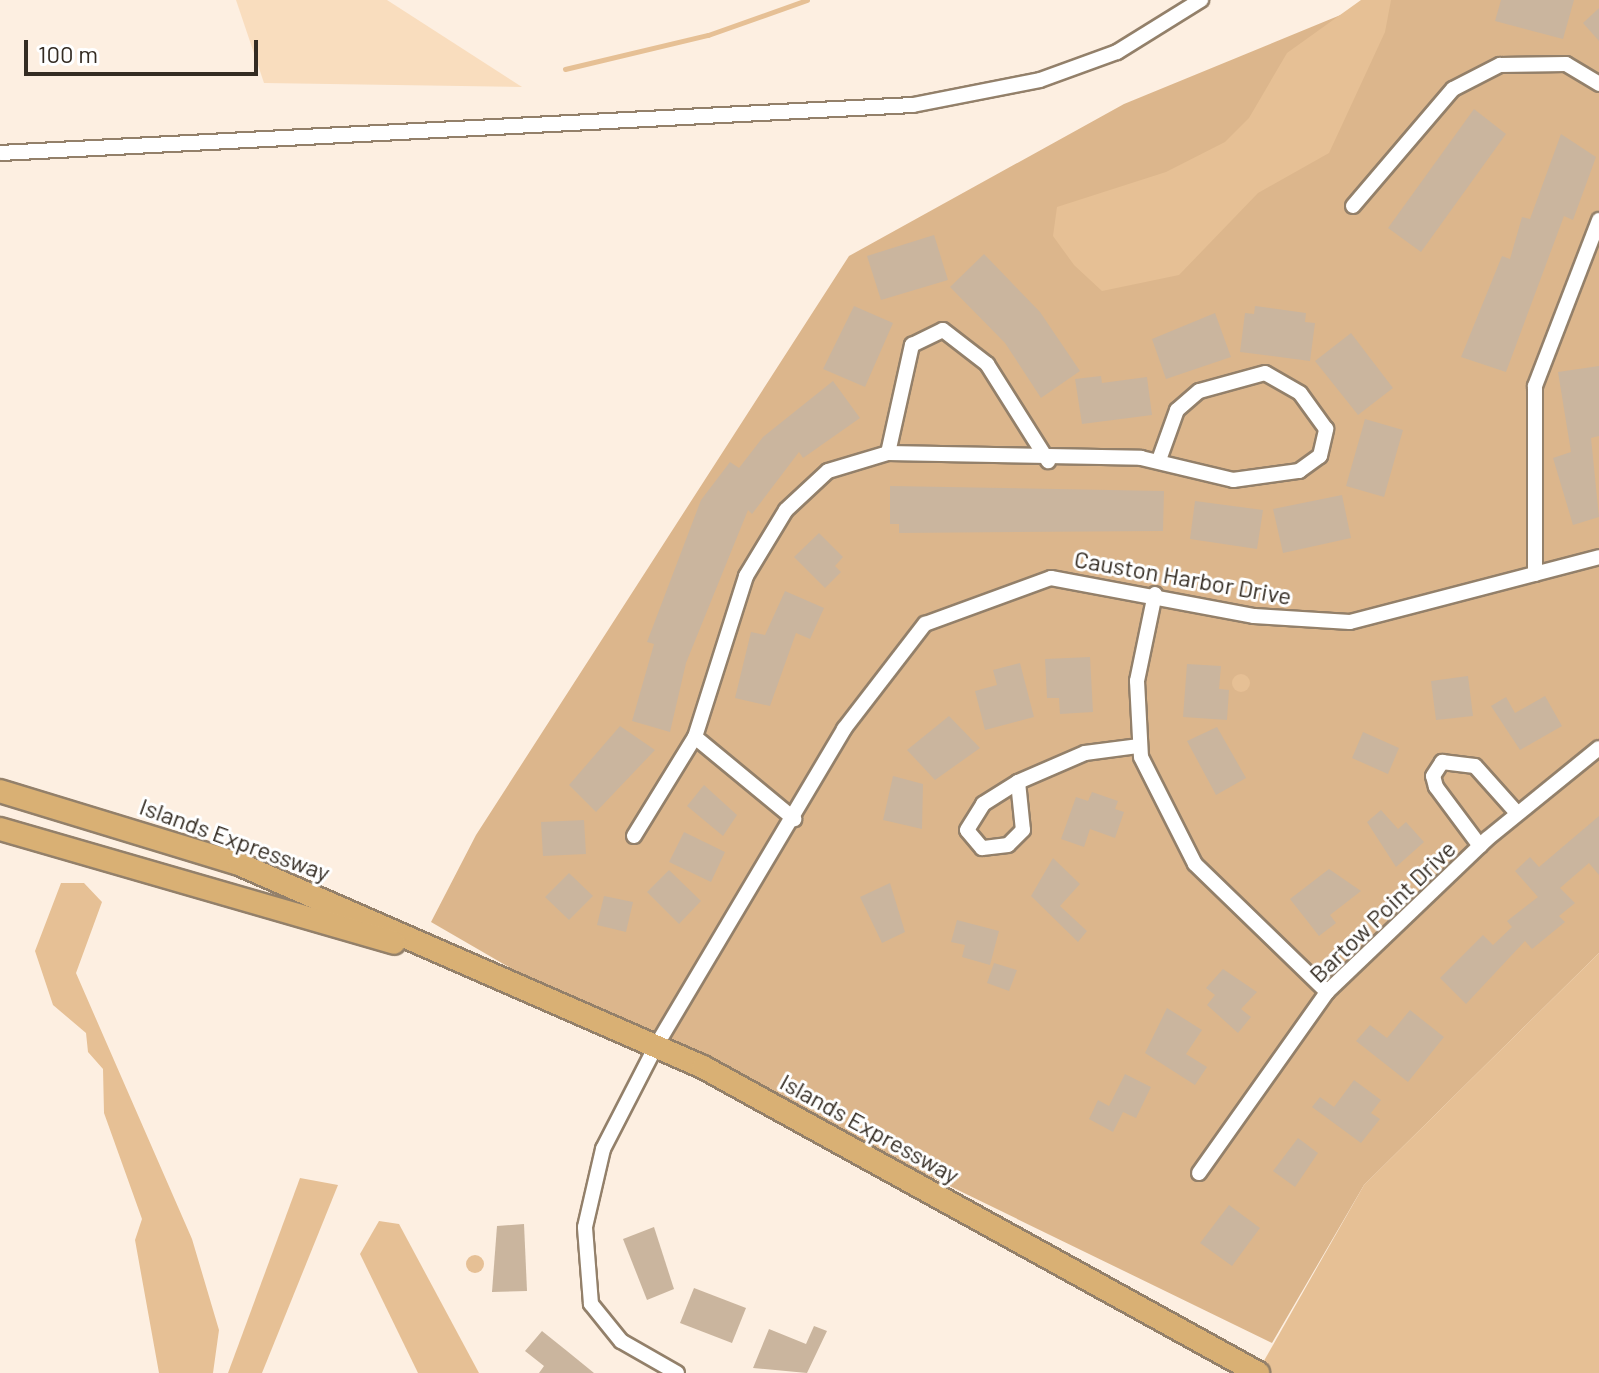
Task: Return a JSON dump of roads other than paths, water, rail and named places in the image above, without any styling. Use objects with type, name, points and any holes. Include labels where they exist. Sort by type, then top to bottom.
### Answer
[{"type":"main road","name":"Islands Expressway","points":[[0,791],[239,864],[656,1046],[891,1167],[1258,1373]]},
{"type":"main road","name":"Islands Expressway","points":[[0,829],[444,954]]},
{"type":"street","points":[[0,153],[913,105],[1024,84],[1091,62],[1201,0]]},
{"type":"street","points":[[1353,206],[1453,89],[1500,65],[1566,64],[1599,84]]},
{"type":"street","points":[[1535,574],[1535,386],[1599,220]]},
{"type":"street","points":[[888,453],[912,345],[943,330],[987,364],[1048,461]]},
{"type":"street","points":[[634,836],[695,737],[746,576],[786,510],[828,471],[888,453],[1048,461],[1159,460],[1233,480],[1299,471],[1320,456],[1326,429],[1300,393],[1265,373],[1199,391],[1177,410],[1159,460]]},
{"type":"street","name":"Causton Harbor Drive","points":[[677,1373],[621,1341],[591,1304],[583,1265],[603,1149],[656,1046],[794,819],[844,729],[925,624],[1051,578],[1155,594],[1254,616],[1350,622],[1599,557]]},
{"type":"street","points":[[1155,594],[1137,681],[1138,746],[1195,864],[1327,992]]},
{"type":"street","points":[[695,737],[794,819]]},
{"type":"street","points":[[1018,782],[1023,830],[1008,845],[982,848],[967,830],[983,804],[1018,782],[1085,753],[1138,746]]},
{"type":"street","name":"Bartow Point Drive","points":[[1199,1173],[1327,992],[1480,846],[1599,748]]},
{"type":"street","points":[[1480,846],[1436,787],[1442,762],[1475,766],[1517,813]]},
{"type":"waterway","points":[[565,69],[708,35],[807,0]]}]
